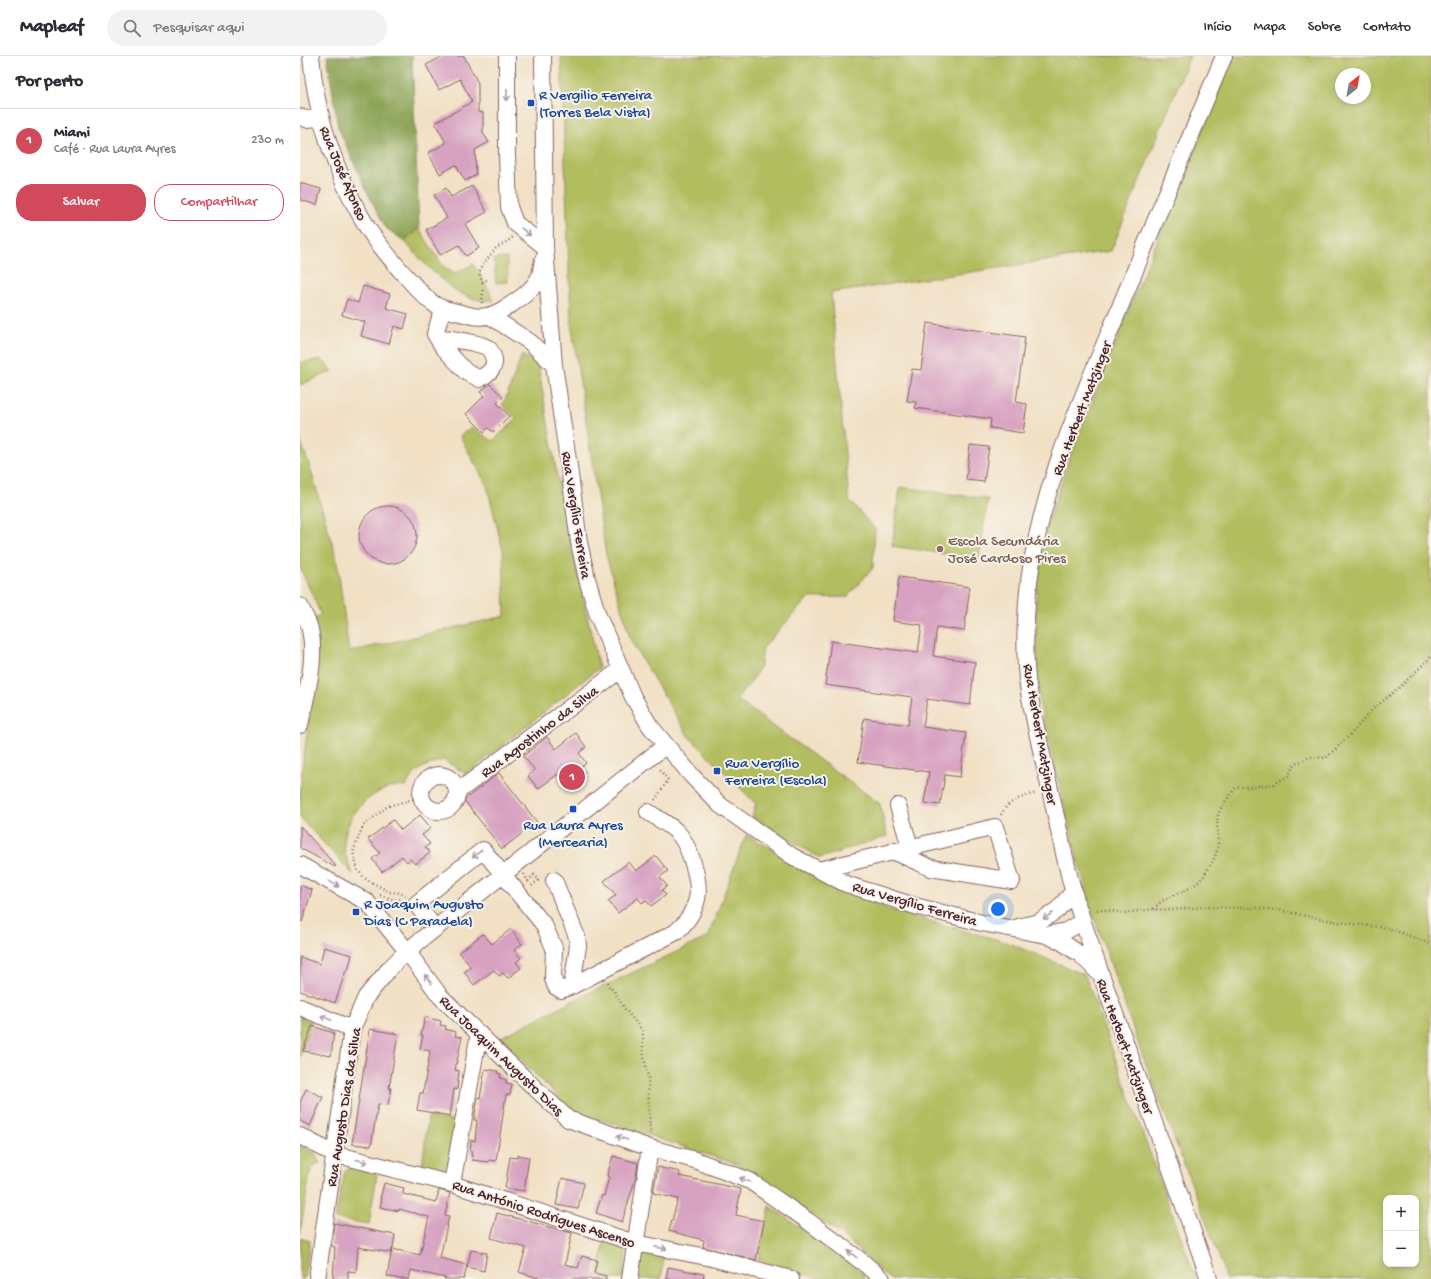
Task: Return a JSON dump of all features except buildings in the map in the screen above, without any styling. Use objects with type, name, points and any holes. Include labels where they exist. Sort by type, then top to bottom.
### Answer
[{"type":"street","name":"Rua José Afonso","points":[[311,56],[307,82],[340,173],[367,228],[387,254],[418,290],[434,305],[474,316],[485,316],[530,342],[554,365]]},
{"type":"street","points":[[507,56],[507,155],[509,207],[515,223],[545,247]]},
{"type":"street","points":[[485,316],[513,304],[529,290],[540,277],[545,247],[543,56]]},
{"type":"street","name":"Rua Herbert Matzinger","points":[[1209,1279],[1081,916],[1043,760],[1028,684],[1025,642],[1027,599],[1037,539],[1051,486],[1072,424],[1224,56]]},
{"type":"street","points":[[300,117],[306,119],[320,118]]},
{"type":"street","name":"Rua Vergílio Ferreira","points":[[545,247],[554,365],[579,542],[586,579],[598,616],[620,670],[632,697],[650,726],[700,785],[720,805],[792,856],[846,884],[915,906],[982,923],[1046,935],[1062,942],[1081,955],[1100,973]]},
{"type":"street","points":[[437,337],[435,334],[443,308]]},
{"type":"street","points":[[300,606],[310,628],[306,653],[311,667],[300,725]]},
{"type":"street","name":"Rua Agostinho da Silva","points":[[457,792],[620,670]]},
{"type":"street","name":"Rua Augusto Dias da Silva","points":[[317,1279],[352,1029],[366,997],[390,968],[407,951],[666,745]]},
{"type":"street","points":[[440,774],[446,776],[452,780],[456,786],[456,799],[448,809],[441,811],[428,808],[421,797],[423,784],[427,778],[433,775],[440,774]]},
{"type":"street","points":[[898,806],[910,847]]},
{"type":"street","points":[[435,928],[411,900],[483,850],[544,925],[554,948],[553,980],[556,987],[561,990],[608,968],[676,932],[685,924],[697,900],[698,889],[690,852],[676,831],[648,812]]},
{"type":"street","points":[[819,870],[893,851],[995,826],[1012,881],[931,868],[893,851]]},
{"type":"street","name":"Rua Joaquim Augusto Dias","points":[[300,865],[370,897],[367,902],[407,951],[440,996],[568,1119],[650,1148],[695,1160],[750,1181],[808,1221],[865,1264],[879,1278]]},
{"type":"street","points":[[546,880],[577,937],[578,946],[572,986]]},
{"type":"street","name":"Rua Vergílio Ferreira","points":[[1014,928],[1039,922],[1057,910],[1074,891]]},
{"type":"street","name":"Rua Vergílio Ferreira","points":[[1046,935],[1066,931],[1081,916]]},
{"type":"street","points":[[300,1007],[352,1029]]},
{"type":"street","points":[[452,1184],[479,1033]]},
{"type":"street","name":"Rua António Rodrigues Ascenso","points":[[300,1136],[334,1154],[452,1184],[635,1243],[712,1258],[791,1279]]},
{"type":"street","points":[[630,1279],[650,1148]]},
{"type":"path","points":[[485,316],[482,282],[479,273],[480,270],[496,248],[508,241],[522,229]]},
{"type":"path","points":[[480,270],[485,269]]},
{"type":"path","points":[[482,282],[487,280]]},
{"type":"path","points":[[1154,909],[1158,902],[1186,891],[1198,883],[1205,874],[1215,858],[1218,844],[1216,827],[1219,813],[1236,787],[1252,787],[1274,784],[1288,776],[1295,764],[1310,757],[1326,758],[1353,732],[1373,709],[1402,685],[1431,657]]},
{"type":"path","points":[[648,812],[668,780],[650,758]]},
{"type":"path","points":[[995,826],[1004,809],[1016,799],[1050,789]]},
{"type":"path","points":[[400,893],[390,892],[367,880],[358,871],[354,852],[363,826],[388,806],[421,797]]},
{"type":"path","points":[[533,891],[530,888],[546,880]]},
{"type":"path","points":[[370,897],[400,906],[411,900]]},
{"type":"path","points":[[370,897],[411,900]]},
{"type":"path","points":[[1081,916],[1106,910],[1124,913],[1154,909],[1204,907],[1258,908],[1278,910],[1337,922],[1388,928],[1431,944]]},
{"type":"path","points":[[608,968],[608,987],[614,991],[624,1008],[643,1031],[643,1051],[648,1077],[650,1148]]},
{"type":"green space","points":[[327,56],[412,56],[419,228],[404,241],[386,228],[369,196],[338,127]]},
{"type":"green space","points":[[561,56],[1190,56],[1111,251],[831,293],[849,500],[875,529],[873,568],[847,597],[808,598],[763,648],[761,664],[752,681],[736,699],[880,804],[887,836],[820,858],[752,817],[756,804],[688,736],[631,641],[606,555],[571,323]]},
{"type":"green space","points":[[1233,56],[1431,56],[1431,1279],[1225,1279],[1222,1264],[1139,1046],[1089,902],[1040,706],[1034,649],[1037,586],[1048,523],[1069,460],[1135,294]]},
{"type":"green space","points":[[419,228],[443,266],[455,274],[473,264],[494,301],[477,300],[466,296],[446,283],[437,275],[404,241]]},
{"type":"green space","points":[[507,258],[508,282],[496,283],[494,259]]},
{"type":"green space","points":[[522,355],[538,365],[563,510],[599,668],[467,774],[443,760],[426,766],[416,772],[406,787],[395,787],[373,795],[356,812],[349,822],[345,833],[345,852],[353,874],[300,818],[303,760],[316,672],[312,619],[321,615],[300,567],[300,440],[310,467],[337,560],[349,652],[505,616],[503,551],[487,486],[460,436],[471,427],[493,441],[516,419],[502,405]]},
{"type":"green space","points":[[321,359],[333,371],[300,385],[300,363]]},
{"type":"green space","points":[[900,487],[988,499],[979,559],[892,546]]},
{"type":"green space","points":[[746,835],[887,909],[1009,943],[1085,975],[1196,1279],[889,1279],[841,1234],[736,1164],[571,1110],[499,1038],[564,1005],[708,937]]},
{"type":"green space","points":[[300,1015],[311,1022],[300,1057]]},
{"type":"green space","points":[[428,1117],[455,1121],[448,1163],[444,1171],[435,1172],[422,1168]]},
{"type":"green space","points":[[300,1146],[315,1153],[320,1163],[311,1167],[300,1234]]},
{"type":"green space","points":[[353,1167],[377,1174],[369,1224],[335,1219],[345,1170]]},
{"type":"green space","points":[[770,1206],[863,1273],[864,1279],[819,1279],[758,1260]]},
{"type":"green space","points":[[300,1238],[310,1241],[304,1279],[300,1279]]},
{"type":"green space","points":[[605,1239],[626,1247],[624,1279],[606,1279],[598,1277]]},
{"type":"green space","points":[[645,1252],[664,1257],[661,1279],[637,1279],[641,1255]]},
{"type":"place","name":"R Vergilio Ferreira (Torres Bela Vista)","points":[[531,103]]},
{"type":"place","name":"Escola Secundária José Cardoso Pires","points":[[940,549]]},
{"type":"place","name":"Rua Vergílio Ferreira (Escola)","points":[[717,771]]},
{"type":"place","name":"Miami","points":[[572,777]]},
{"type":"place","name":"Rua Laura Ayres (Mercearia)","points":[[573,809]]},
{"type":"place","name":"R Joaquim Augusto Dias (C Paradela)","points":[[356,912]]}]
